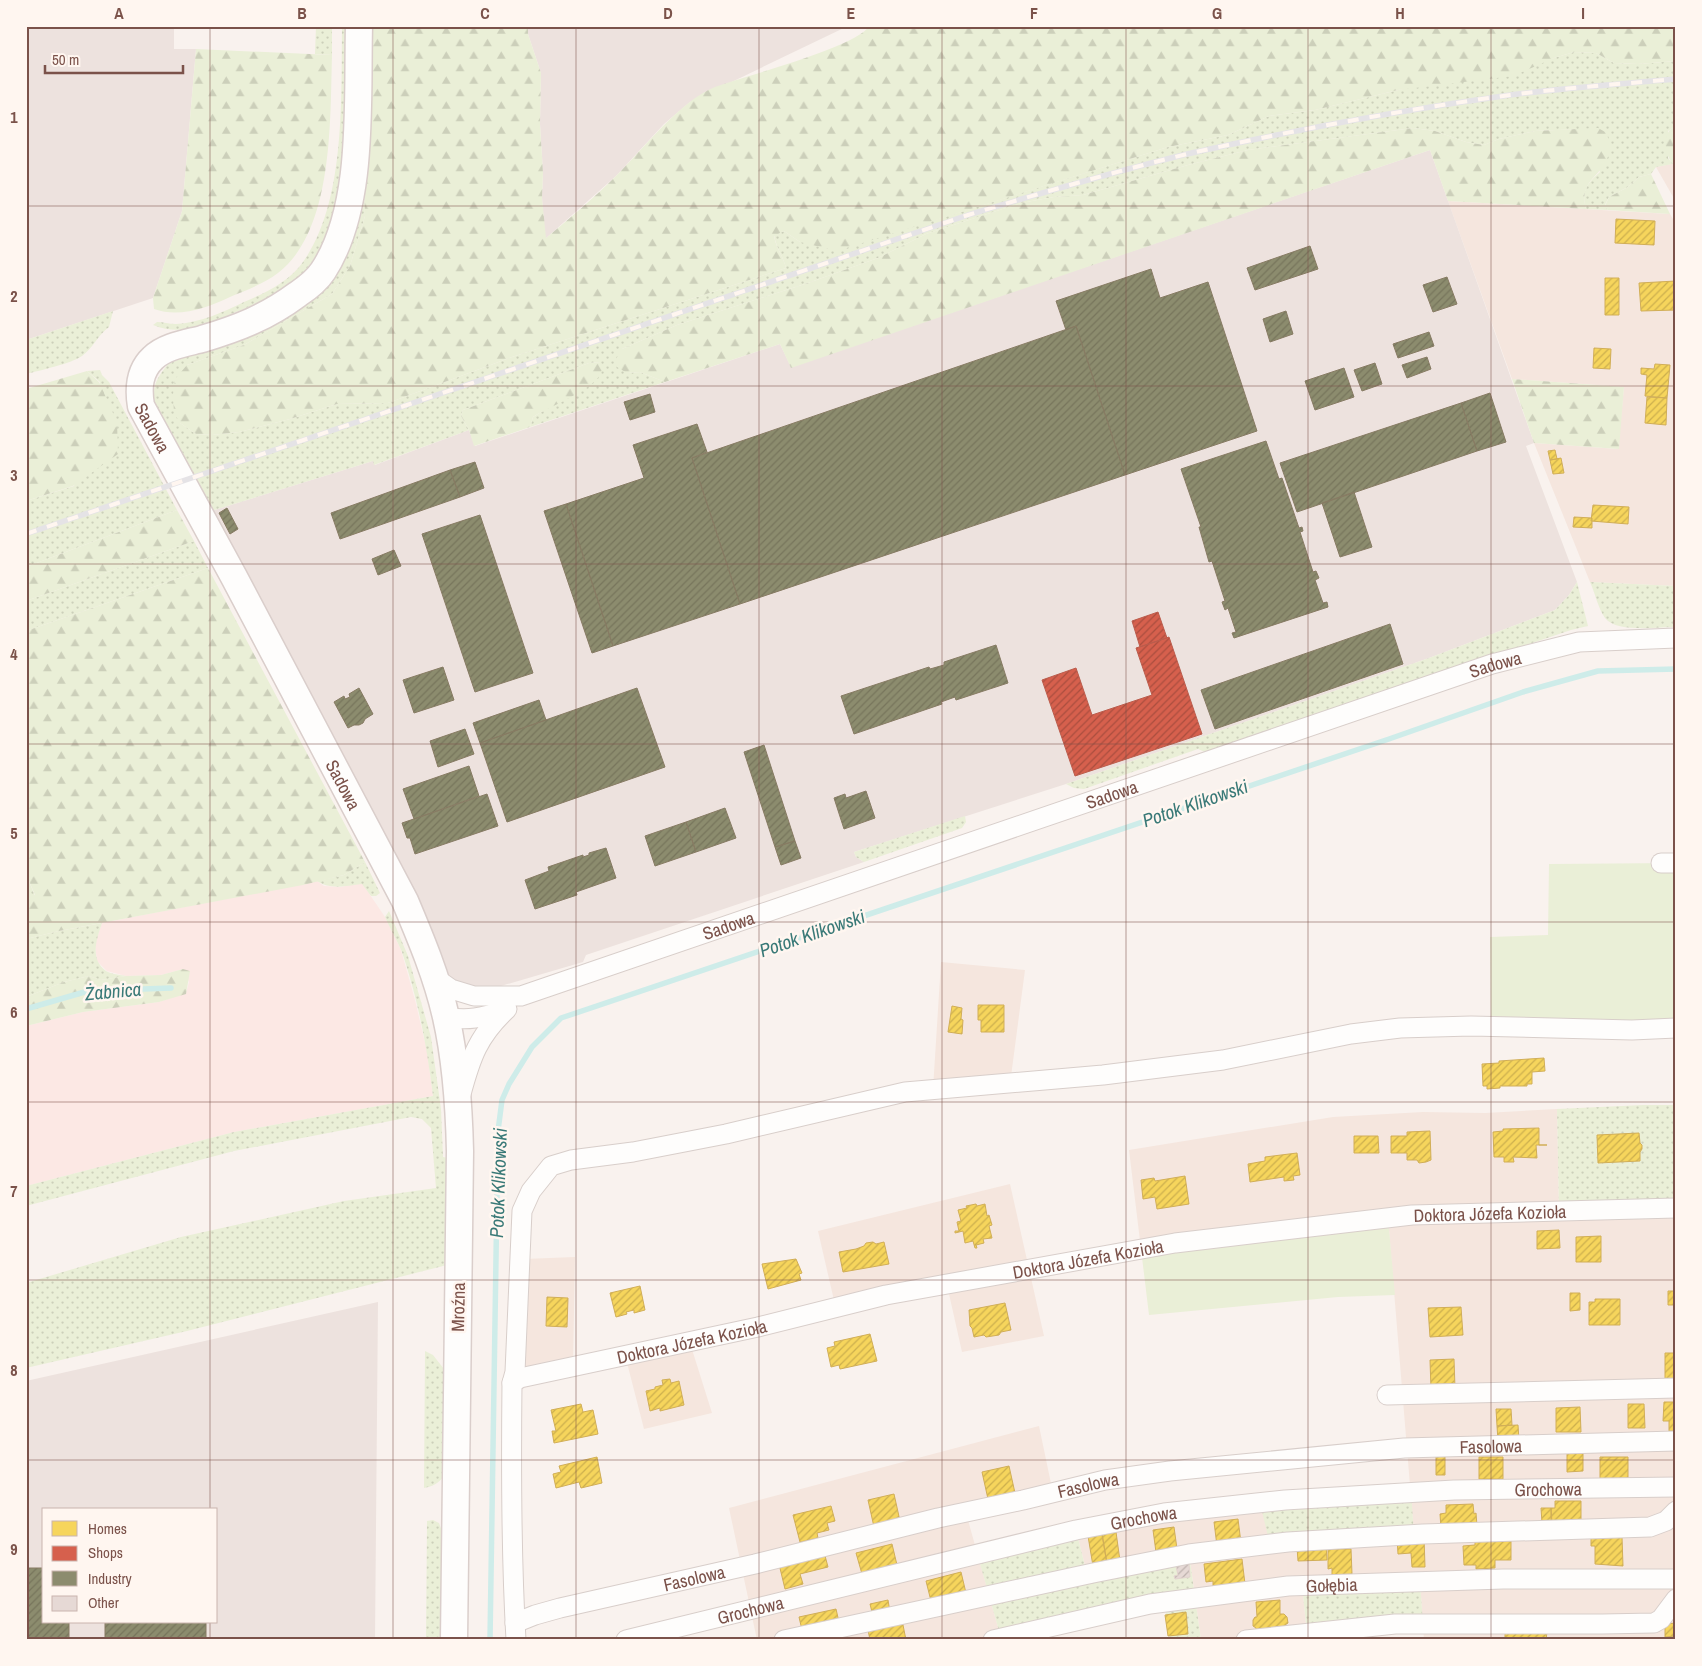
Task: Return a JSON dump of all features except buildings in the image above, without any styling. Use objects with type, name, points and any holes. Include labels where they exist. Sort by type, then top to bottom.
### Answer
[{"type":"main road","name":"Sadowa","points":[[359,26],[356,167],[348,207],[340,234],[323,272],[308,287],[280,308],[249,324],[175,346],[155,356],[141,376],[138,391],[141,406],[260,625],[405,901],[434,978]]},
{"type":"main road","name":"Mroźna","points":[[434,978],[446,1017],[458,1105],[460,1181],[454,1640]]},
{"type":"street","name":"Sadowa","points":[[434,978],[451,989],[474,996],[514,1002],[1492,664],[1579,642],[1676,638]]},
{"type":"street","points":[[446,1017],[455,1007],[474,996]]},
{"type":"street","points":[[446,1017],[459,1019],[486,1018],[514,1002]]},
{"type":"street","points":[[458,1105],[470,1061],[481,1038],[494,1020],[514,1002]]},
{"type":"street","points":[[515,1632],[512,1565],[512,1383],[515,1372],[522,1211],[531,1191],[551,1166],[571,1160],[633,1152],[726,1134],[905,1092],[1102,1075],[1223,1060],[1351,1034],[1400,1028],[1471,1026],[1632,1030],[1676,1028]]},
{"type":"street","name":"Doktora Józefa Kozioła","points":[[512,1383],[520,1378],[690,1343],[821,1313],[886,1295],[1175,1243],[1412,1215],[1676,1208]]},
{"type":"street","points":[[1387,1395],[1676,1388]]},
{"type":"street","name":"Fasolowa","points":[[515,1632],[535,1615],[560,1608],[755,1564],[938,1518],[1105,1480],[1170,1471],[1404,1448],[1676,1441]]},
{"type":"street","name":"Grochowa","points":[[626,1640],[1076,1530],[1164,1513],[1285,1500],[1454,1490],[1676,1487]]},
{"type":"street","points":[[784,1640],[1189,1554],[1288,1542],[1423,1534],[1650,1527],[1666,1521],[1676,1511]]},
{"type":"street","name":"Gołębia","points":[[993,1640],[1150,1604],[1288,1586],[1503,1578],[1676,1579]]},
{"type":"street","points":[[1246,1640],[1395,1624],[1654,1623],[1661,1619],[1676,1599]]},
{"type":"shaded area","points":[[26,26],[174,26],[174,49],[196,49],[182,211],[153,298],[26,340]]},
{"type":"shaded area","points":[[528,26],[848,26],[690,102],[664,124],[616,176],[545,239],[540,124],[541,73],[528,34]]},
{"type":"shaded area","points":[[1430,150],[1534,443],[1526,446],[1577,582],[1569,595],[1555,610],[1429,658],[1066,784],[854,852],[856,857],[864,862],[586,955],[583,962],[494,988],[478,990],[451,979],[438,963],[208,512],[373,461],[375,465],[469,430],[475,446],[780,344],[791,367]]},
{"type":"shaded area","points":[[1676,163],[1676,202],[1656,167]]},
{"type":"shaded area","points":[[1448,201],[1670,214],[1676,224],[1676,586],[1590,582],[1534,443],[1618,449],[1624,387],[1512,379]]},
{"type":"shaded area","points":[[317,881],[324,886],[340,887],[362,883],[385,917],[401,950],[415,1000],[427,1051],[433,1096],[234,1132],[26,1186],[26,1026],[83,1012],[159,1002],[186,993],[189,982],[183,969],[161,975],[126,976],[107,971],[97,961],[95,944],[102,923]]},
{"type":"shaded area","points":[[941,962],[1025,970],[1010,1084],[933,1089]]},
{"type":"shaded area","points":[[1557,1109],[1559,1210],[1676,1208],[1676,1640],[1424,1640],[1420,1582],[1302,1586],[1307,1634],[1246,1640],[1201,1640],[1189,1554],[1087,1574],[1076,1530],[1260,1503],[1414,1534],[1388,1218],[1141,1249],[1129,1150],[1333,1117],[1423,1112],[1485,1113]]},
{"type":"shaded area","points":[[1010,1184],[1044,1336],[962,1352],[947,1285],[836,1309],[818,1231]]},
{"type":"shaded area","points":[[575,1257],[573,1366],[524,1373],[524,1259]]},
{"type":"shaded area","points":[[378,1302],[375,1640],[26,1640],[26,1381]]},
{"type":"shaded area","points":[[690,1343],[712,1413],[644,1429],[625,1355]]},
{"type":"shaded area","points":[[1039,1426],[1053,1493],[966,1513],[1001,1638],[993,1640],[757,1640],[729,1508]]},
{"type":"green space","points":[[316,26],[332,26],[332,55],[315,54]]},
{"type":"green space","points":[[342,26],[348,26],[346,118],[340,183],[333,214],[323,242],[309,266],[294,282],[276,294],[206,325],[175,330],[153,325],[157,322],[185,323],[220,313],[276,286],[291,275],[303,262],[317,238],[327,210],[334,180],[341,116]]},
{"type":"green space","points":[[369,26],[528,26],[528,34],[541,73],[542,198],[546,238],[582,208],[675,114],[702,94],[715,87],[822,52],[844,43],[860,34],[869,26],[1676,26],[1676,61],[1638,64],[1614,63],[1596,53],[1574,52],[1554,58],[1513,76],[1398,90],[1315,110],[1269,116],[1228,135],[1168,147],[837,251],[800,242],[784,231],[774,236],[786,268],[512,357],[388,403],[337,404],[290,419],[239,432],[212,435],[196,434],[180,423],[174,413],[173,395],[175,379],[187,365],[244,345],[332,294],[350,266],[365,216],[364,181]]},
{"type":"green space","points":[[196,49],[332,55],[329,141],[319,202],[310,230],[296,254],[278,273],[255,286],[202,308],[183,312],[163,312],[154,309],[153,298],[182,211]]},
{"type":"green space","points":[[1574,52],[1596,53],[1614,63],[1638,64],[1676,61],[1676,126],[1668,131],[1668,158],[1673,164],[1656,167],[1651,174],[1639,177],[1628,187],[1609,197],[1605,205],[1608,210],[1586,209],[1584,197],[1586,188],[1600,172],[1580,129],[1535,131],[1499,139],[1484,145],[1466,142],[1435,131],[1413,128],[1248,150],[1083,195],[1054,197],[1021,203],[926,234],[878,258],[808,283],[677,325],[622,349],[627,373],[640,372],[665,382],[530,427],[533,417],[546,409],[601,362],[589,363],[463,410],[461,416],[469,430],[374,465],[373,461],[208,512],[155,408],[154,389],[160,375],[168,364],[294,310],[364,181],[365,216],[350,266],[332,294],[244,345],[187,365],[180,423],[196,434],[212,435],[239,432],[290,419],[337,404],[388,403],[512,357],[786,268],[774,235],[784,231],[800,242],[938,219],[1168,147],[1228,135],[1269,116],[1315,110]]},
{"type":"green space","points":[[1676,126],[1676,163],[1673,164],[1668,157],[1665,144],[1669,130]]},
{"type":"green space","points":[[1413,128],[1435,131],[1466,142],[1484,145],[1499,139],[1535,131],[1598,128],[1607,133],[1609,153],[1602,168],[1585,191],[1586,209],[1448,201],[1430,150],[791,368],[780,344],[665,382],[640,372],[627,373],[617,367],[616,359],[622,349],[677,325],[808,283],[878,258],[926,234],[1021,203],[1054,197],[1083,195],[1248,150]]},
{"type":"green space","points":[[1651,174],[1670,214],[1608,210],[1605,206],[1609,197],[1628,187],[1639,177]]},
{"type":"green space","points":[[113,311],[109,327],[82,356],[63,364],[26,374],[26,340]]},
{"type":"green space","points":[[601,362],[602,370],[599,377],[592,384],[533,417],[530,427],[474,446],[469,430],[461,416],[463,410],[589,363]]},
{"type":"green space","points":[[100,370],[109,382],[177,510],[26,567],[26,501],[74,486],[100,382],[87,371]]},
{"type":"green space","points":[[87,371],[99,382],[117,422],[118,454],[73,486],[26,501],[26,389]]},
{"type":"green space","points":[[1512,379],[1624,387],[1619,449],[1534,443]]},
{"type":"green space","points":[[177,510],[194,541],[26,601],[26,567]]},
{"type":"green space","points":[[194,541],[208,568],[26,631],[26,601]]},
{"type":"green space","points":[[208,568],[365,862],[344,875],[303,885],[59,931],[26,939],[26,900],[35,895],[29,881],[26,879],[26,631]]},
{"type":"green space","points":[[1577,582],[1588,626],[1571,630],[1205,752],[1198,749],[1084,789],[1074,788],[1066,784],[1429,658],[1555,610],[1569,595]]},
{"type":"green space","points":[[1590,582],[1676,586],[1676,627],[1638,628],[1618,626],[1610,623],[1598,605]]},
{"type":"green space","points":[[965,816],[966,822],[962,828],[864,862],[856,857],[854,852]]},
{"type":"green space","points":[[365,862],[380,893],[376,896],[371,896],[362,884],[328,886],[317,881],[344,875]]},
{"type":"green space","points":[[1676,863],[1676,1028],[1491,1026],[1490,937],[1548,935],[1549,864]]},
{"type":"green space","points":[[26,879],[29,881],[35,896],[26,900]]},
{"type":"green space","points":[[389,911],[408,956],[431,1037],[441,1109],[443,1157],[449,1158],[447,1265],[187,1331],[26,1368],[26,1283],[181,1237],[344,1201],[436,1188],[431,1128],[422,1119],[411,1117],[234,1151],[26,1206],[26,1186],[234,1132],[433,1096],[425,1041],[417,1005],[402,952],[385,917]]},
{"type":"green space","points":[[102,923],[96,948],[98,961],[106,971],[126,976],[101,980],[89,976],[64,982],[26,997],[26,939]]},
{"type":"green space","points":[[183,969],[190,971],[186,994],[159,1002],[83,1012],[26,1026],[26,997],[64,982],[89,976],[101,980],[126,976],[161,975]]},
{"type":"green space","points":[[1676,1105],[1676,1208],[1559,1210],[1557,1109]]},
{"type":"green space","points":[[1388,1218],[1395,1295],[1338,1297],[1149,1315],[1141,1249]]},
{"type":"green space","points":[[425,1351],[433,1355],[444,1369],[444,1476],[435,1484],[424,1488]]},
{"type":"green space","points":[[1411,1492],[1414,1534],[1270,1545],[1260,1503]]},
{"type":"green space","points":[[433,1520],[439,1523],[444,1537],[443,1640],[426,1640],[427,1521]]},
{"type":"green space","points":[[1076,1530],[1087,1574],[1189,1554],[1201,1640],[1170,1640],[1164,1602],[1001,1638],[977,1553]]},
{"type":"green space","points":[[1420,1581],[1423,1624],[1307,1634],[1302,1586]]},
{"type":"waterway","name":"Potok Klikowski","points":[[490,1640],[498,1131],[502,1100],[509,1084],[532,1047],[561,1018],[1389,739],[1523,692],[1598,671],[1676,669]]},
{"type":"waterway","name":"Żabnica","points":[[26,1009],[88,991],[171,988]]},
{"type":"railway","points":[[26,534],[968,215],[1104,175],[1227,145],[1389,114],[1510,95],[1676,79]]}]
